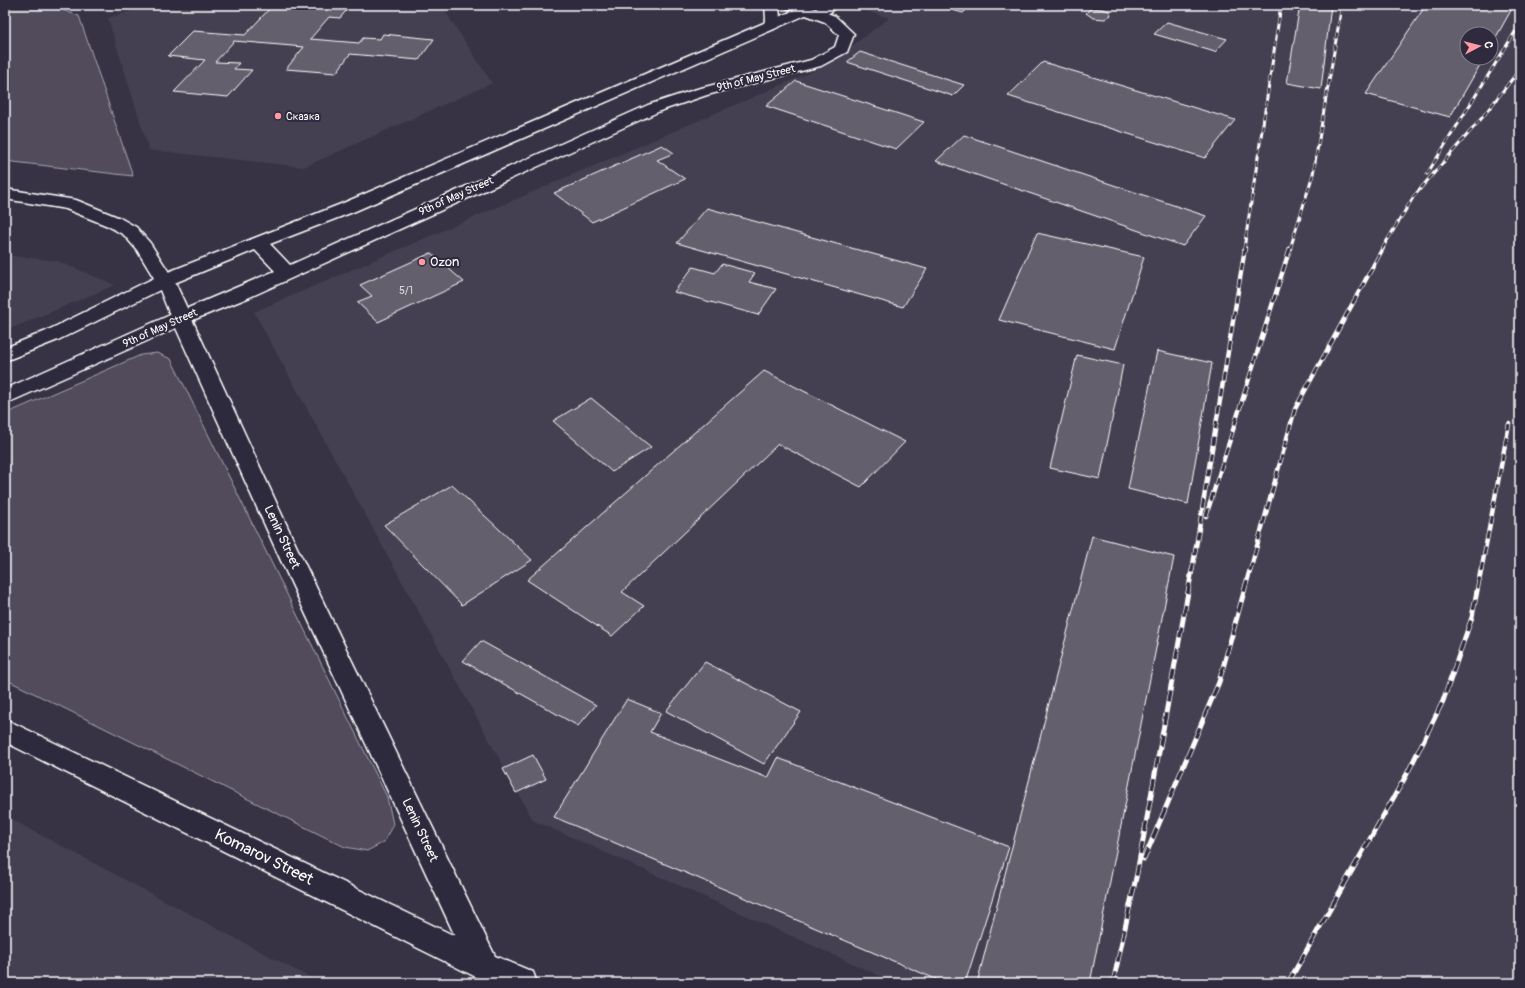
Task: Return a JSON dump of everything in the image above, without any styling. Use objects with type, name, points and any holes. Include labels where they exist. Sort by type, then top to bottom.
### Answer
[{"type":"street","points":[[769,26],[773,19],[772,5]]},
{"type":"street","name":"9th of May Street","points":[[5,355],[51,336],[165,280],[258,242],[386,210],[600,116],[769,26],[811,9],[830,19],[847,34],[842,49],[816,62],[702,92],[654,108],[600,116],[386,210],[287,273],[181,318],[5,397]]},
{"type":"street","name":"Lenin Street","points":[[5,194],[70,204],[114,222],[130,231],[144,247],[165,280],[288,552],[484,966]]},
{"type":"street","points":[[258,242],[287,273]]},
{"type":"street","name":"Komarov Street","points":[[5,730],[484,966],[522,983]]},
{"type":"shaded area","points":[[5,5],[49,5],[79,16],[133,176],[5,161]]},
{"type":"shaded area","name":"Сказка","points":[[152,5],[441,5],[492,83],[304,167],[149,150],[108,18]]},
{"type":"shaded area","points":[[846,5],[1520,5],[1520,983],[896,983],[533,820],[254,312],[825,66],[889,18]]},
{"type":"shaded area","points":[[5,255],[57,261],[115,285],[5,331]]},
{"type":"shaded area","points":[[157,353],[171,359],[387,797],[393,824],[384,842],[367,851],[345,847],[5,679],[5,414],[141,355]]},
{"type":"shaded area","points":[[5,816],[320,983],[5,983]]},
{"type":"building","points":[[273,5],[350,6],[340,18],[329,17],[310,39],[359,43],[363,38],[380,39],[383,34],[434,39],[419,60],[350,54],[336,73],[286,69],[304,47],[234,41],[215,62],[239,63],[234,69],[252,70],[228,97],[174,92],[205,60],[168,56],[193,31],[245,35]]},
{"type":"building","points":[[935,5],[972,5],[963,13]]},
{"type":"building","points":[[1300,5],[1331,5],[1321,89],[1287,83]]},
{"type":"building","points":[[1426,5],[1514,5],[1499,32],[1499,26],[1459,26],[1459,66],[1479,66],[1450,117],[1366,94]]},
{"type":"building","points":[[1091,8],[1109,11],[1111,15],[1105,19],[1093,18],[1086,13]]},
{"type":"building","points":[[1167,22],[1227,39],[1215,52],[1154,34]]},
{"type":"building","points":[[860,52],[964,85],[953,96],[847,62]]},
{"type":"building","points":[[1043,62],[1235,120],[1205,158],[1008,96]]},
{"type":"building","points":[[796,81],[924,122],[896,149],[766,106]]},
{"type":"building","points":[[964,135],[1206,216],[1183,246],[936,161]]},
{"type":"building","points":[[662,145],[674,153],[657,160],[685,179],[592,222],[554,193]]},
{"type":"building","points":[[707,208],[927,269],[903,307],[677,243]]},
{"type":"building","points":[[1037,233],[1144,257],[1115,349],[999,320]]},
{"type":"building","points":[[431,253],[464,282],[378,322],[357,302],[372,296],[360,285]]},
{"type":"building","points":[[722,264],[755,273],[749,282],[776,289],[758,315],[674,292],[693,267],[715,273]]},
{"type":"building","points":[[1157,351],[1212,363],[1188,504],[1128,489]]},
{"type":"building","points":[[1077,355],[1123,365],[1100,479],[1050,468]]},
{"type":"building","points":[[764,371],[905,442],[861,487],[778,444],[622,592],[644,606],[612,636],[527,580]]},
{"type":"building","points":[[591,398],[651,447],[612,472],[553,421]]},
{"type":"building","points":[[452,485],[532,560],[462,605],[384,525]]},
{"type":"building","points":[[1092,536],[1174,557],[1090,983],[977,983]]},
{"type":"building","points":[[481,641],[596,705],[578,726],[463,661]]},
{"type":"building","points":[[705,662],[801,712],[764,764],[666,711]]},
{"type":"building","points":[[627,699],[661,713],[650,732],[768,778],[778,758],[1009,847],[965,983],[945,983],[554,817]]},
{"type":"building","points":[[533,755],[546,779],[516,793],[503,769]]},
{"type":"railway","points":[[1244,249],[1281,5]]},
{"type":"railway","points":[[1290,249],[1313,174],[1342,5]]},
{"type":"railway","points":[[1427,174],[1520,24]]},
{"type":"railway","points":[[1382,249],[1414,196],[1481,119],[1520,69]]},
{"type":"railway","points":[[1192,571],[1245,248]]},
{"type":"railway","points":[[1206,516],[1290,248]]},
{"type":"railway","points":[[1250,571],[1295,409],[1383,248]]},
{"type":"railway","points":[[1481,571],[1509,424]]},
{"type":"railway","points":[[1113,983],[1137,873],[1192,570]]},
{"type":"railway","points":[[1144,859],[1219,682],[1250,570]]},
{"type":"railway","points":[[1288,983],[1407,774],[1443,701],[1472,617],[1481,570]]},
{"type":"place","name":"Сказка","points":[[278,116]]},
{"type":"place","name":"Ozon","points":[[422,262]]}]
